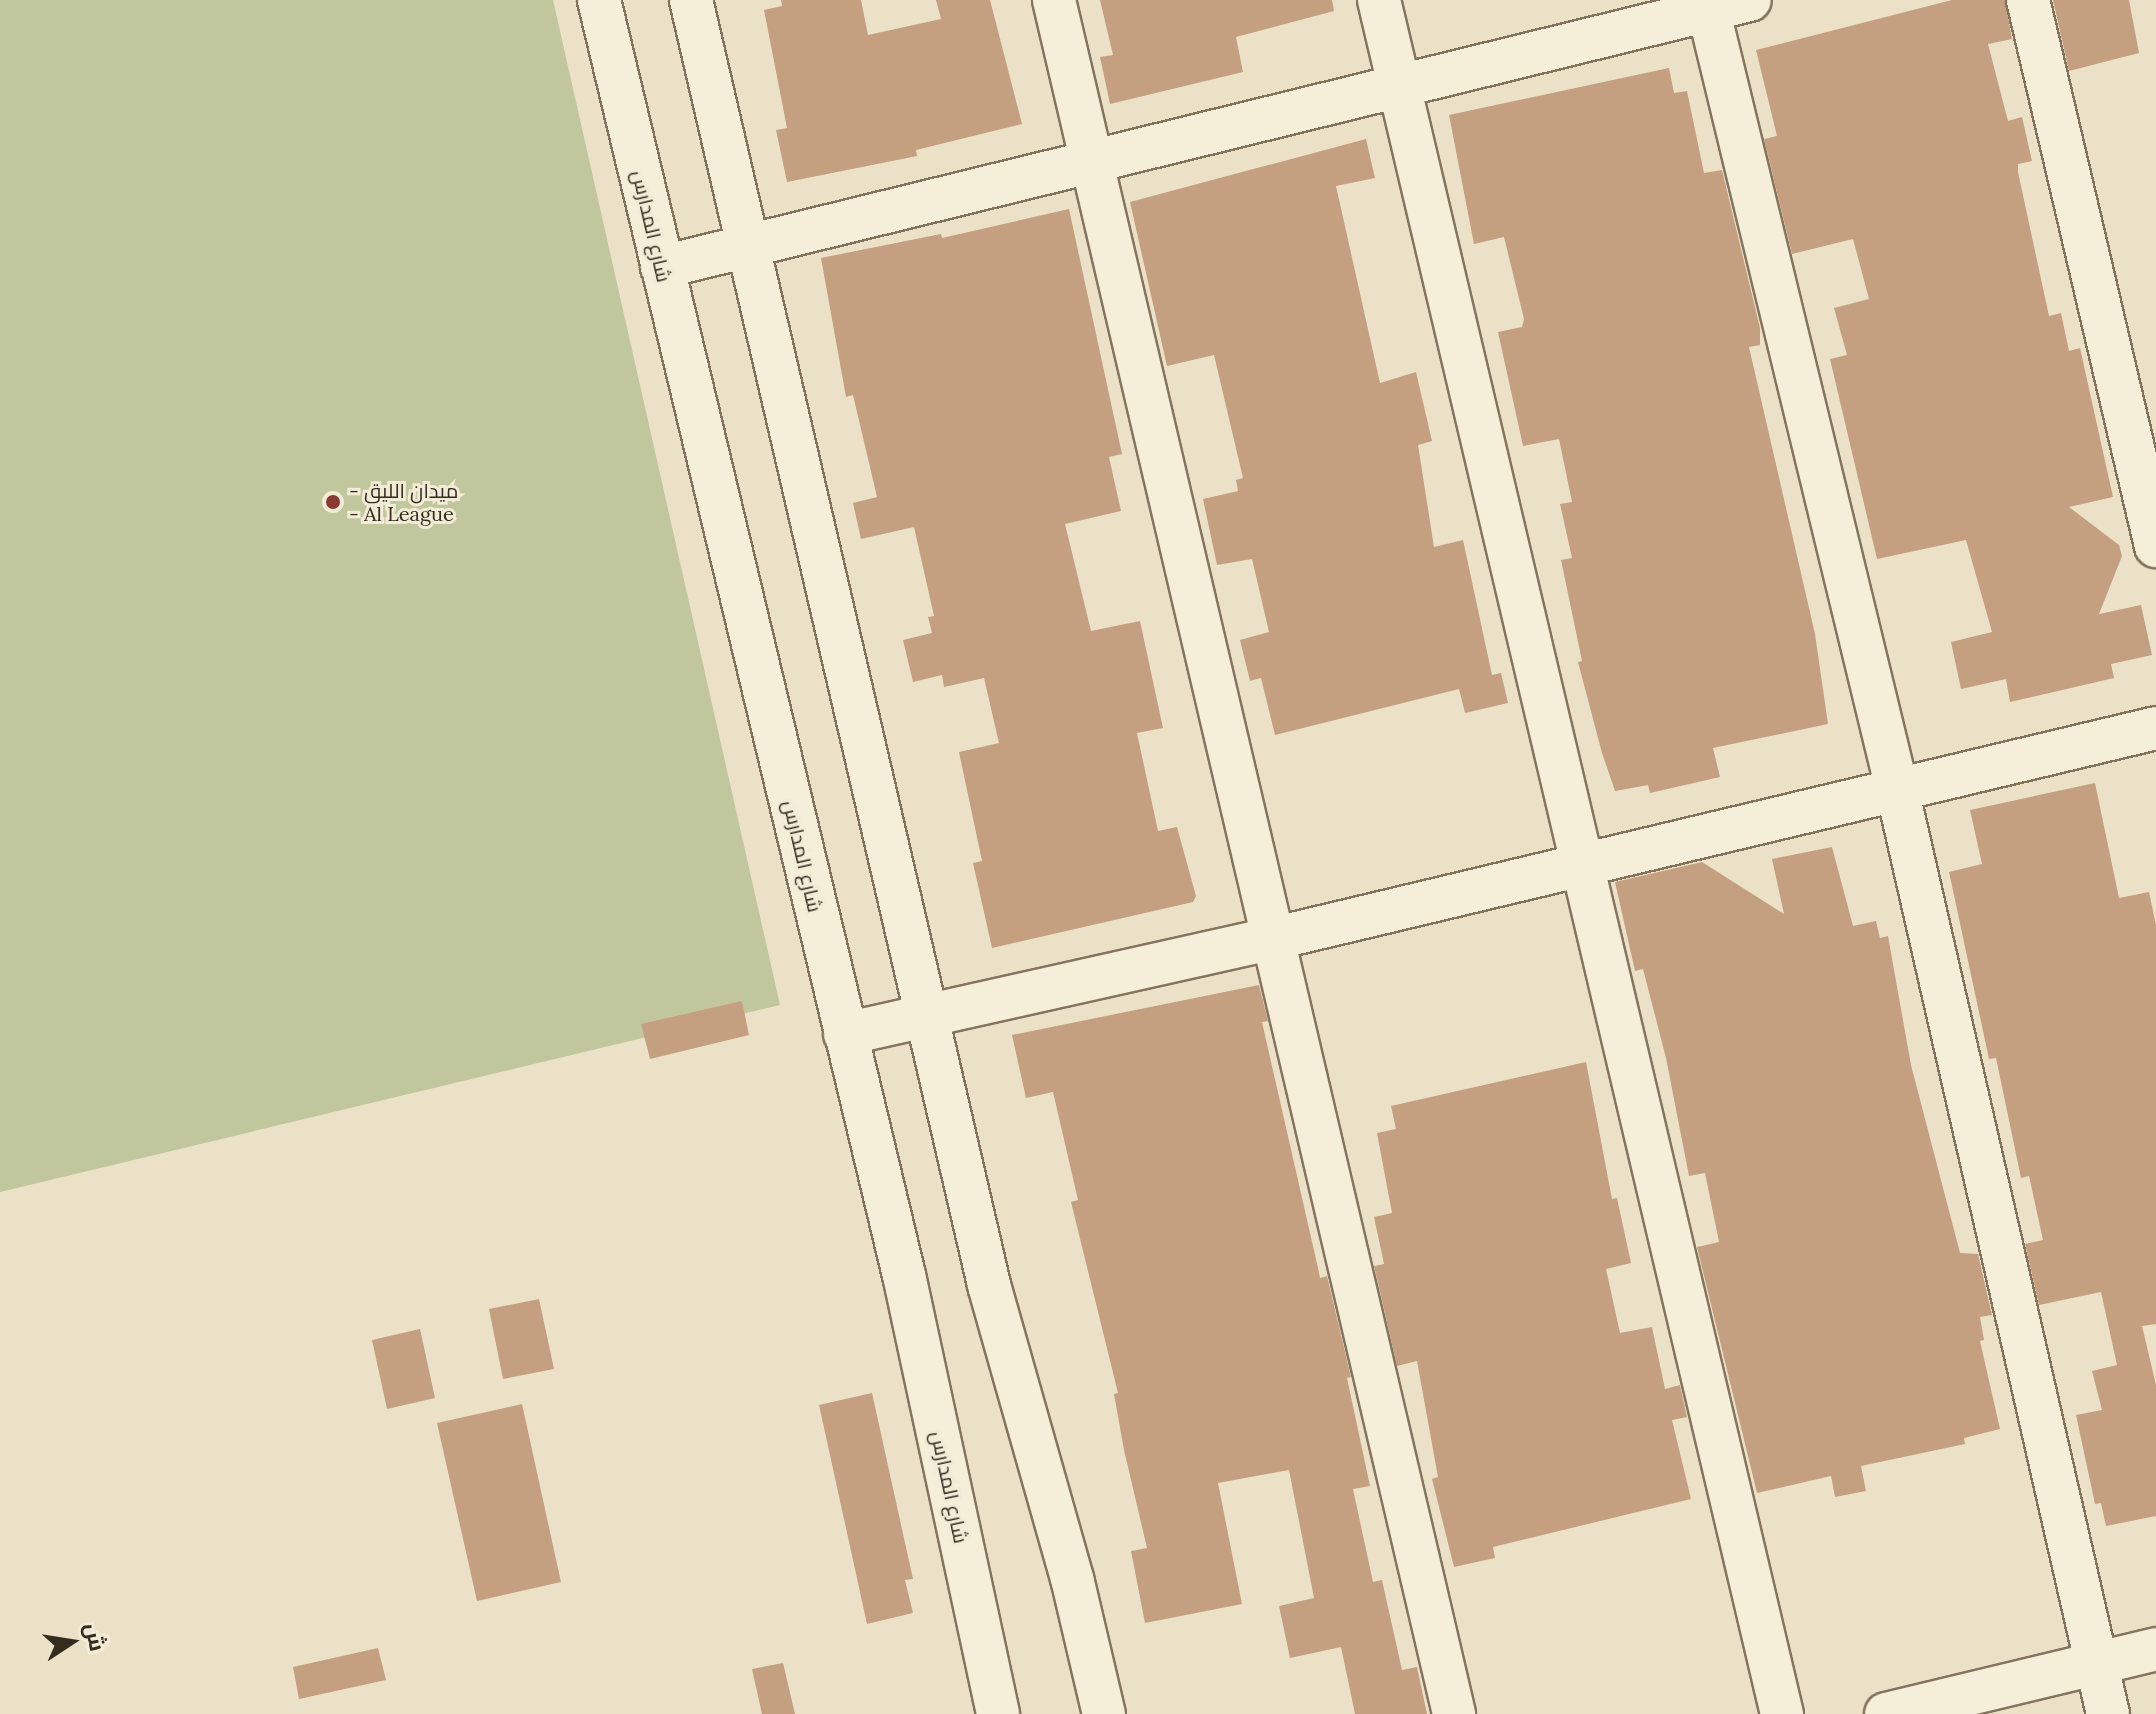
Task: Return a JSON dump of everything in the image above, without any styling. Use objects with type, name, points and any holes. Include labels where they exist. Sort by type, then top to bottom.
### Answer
[{"type":"street","name":"شارع المدارس","points":[[599,0],[904,1275],[998,1714]]},
{"type":"street","points":[[691,0],[989,1285],[1072,1578],[1104,1714]]},
{"type":"street","points":[[1054,0],[1276,938],[1454,1714]]},
{"type":"street","points":[[1379,0],[1782,1714]]},
{"type":"street","points":[[662,267],[1399,87],[1707,5],[1750,0]]},
{"type":"street","points":[[2028,0],[2156,546]]},
{"type":"street","points":[[1707,5],[1897,789],[2108,1714]]},
{"type":"street","points":[[845,1034],[1276,938],[2156,728]]},
{"type":"street","points":[[1886,1714],[2095,1661],[2156,1649]]},
{"type":"green space","name":"- ميدان الليق - Al League","points":[[0,0],[553,0],[780,1005],[0,1192]]},
{"type":"building","points":[[781,0],[861,0],[868,35],[941,19],[936,0],[990,0],[1022,124],[916,150],[917,156],[787,182],[776,130],[787,128],[764,10],[782,6]]},
{"type":"building","points":[[1100,0],[1332,0],[1334,11],[1236,37],[1243,72],[1110,104],[1100,57],[1113,55]]},
{"type":"building","points":[[1952,0],[2005,0],[2012,39],[1988,44],[2008,121],[2022,117],[2032,161],[2018,164],[2018,172],[2049,316],[2061,313],[2069,351],[2080,348],[2113,497],[2069,507],[2119,545],[2122,556],[2099,614],[2141,605],[2152,655],[2111,664],[2114,678],[2010,702],[2006,679],[1961,689],[1951,642],[1992,632],[1966,540],[1877,559],[1830,359],[1847,355],[1834,308],[1869,299],[1853,239],[1792,254],[1764,139],[1777,136],[1756,50]]},
{"type":"building","points":[[2053,0],[2129,0],[2139,53],[2069,71]]},
{"type":"building","points":[[1669,68],[1674,93],[1687,91],[1704,173],[1722,170],[1760,328],[1760,345],[1749,347],[1815,634],[1828,724],[1713,748],[1720,777],[1650,793],[1648,785],[1615,791],[1602,753],[1578,662],[1582,661],[1561,560],[1572,558],[1560,504],[1572,502],[1559,439],[1523,446],[1498,332],[1522,327],[1524,319],[1504,237],[1474,244],[1449,115]]},
{"type":"building","points":[[1366,139],[1375,178],[1336,186],[1380,383],[1416,372],[1432,441],[1418,445],[1434,547],[1463,540],[1492,675],[1501,673],[1508,703],[1465,713],[1459,689],[1275,735],[1261,678],[1250,681],[1240,640],[1269,632],[1252,559],[1217,565],[1203,499],[1238,491],[1236,480],[1243,478],[1214,355],[1167,366],[1130,202]]},
{"type":"building","points":[[1069,209],[1122,454],[1109,457],[1121,511],[1065,524],[1091,631],[1140,621],[1163,728],[1137,733],[1158,831],[1177,827],[1196,896],[1193,902],[992,948],[973,863],[982,861],[959,752],[999,743],[984,678],[944,687],[942,675],[913,682],[903,640],[932,633],[928,617],[934,616],[914,527],[861,539],[853,503],[877,497],[853,395],[846,397],[821,258],[941,234],[942,238]]},
{"type":"building","points":[[2095,783],[2119,898],[2149,892],[2156,925],[2156,1324],[2142,1326],[2156,1385],[2156,1516],[2106,1526],[2101,1503],[2095,1504],[2076,1415],[2102,1410],[2092,1371],[2117,1365],[2101,1292],[2039,1305],[2025,1244],[2043,1240],[2029,1176],[2021,1178],[1996,1058],[1989,1059],[1949,872],[1982,864],[1970,810]]},
{"type":"building","points":[[1832,847],[1853,926],[1876,921],[1880,938],[1888,936],[1911,1065],[1960,1253],[1978,1254],[1992,1315],[1980,1317],[1984,1340],[1980,1341],[2000,1429],[1964,1438],[1965,1444],[1861,1466],[1866,1491],[1835,1497],[1831,1476],[1757,1493],[1697,1247],[1719,1242],[1705,1173],[1689,1176],[1666,1058],[1643,969],[1635,971],[1615,882],[1702,862],[1784,914],[1772,859]]},
{"type":"building","points":[[1259,985],[1268,1021],[1262,1022],[1320,1278],[1327,1276],[1351,1377],[1347,1378],[1370,1486],[1353,1489],[1373,1582],[1382,1580],[1402,1670],[1417,1667],[1427,1714],[1355,1714],[1341,1647],[1290,1658],[1279,1606],[1314,1598],[1289,1470],[1218,1483],[1242,1604],[1145,1623],[1131,1551],[1147,1548],[1124,1450],[1114,1394],[1118,1393],[1071,1202],[1078,1200],[1053,1092],[1026,1098],[1012,1035]]},
{"type":"building","points":[[742,1001],[749,1035],[650,1059],[641,1024]]},
{"type":"building","points":[[1586,1062],[1612,1199],[1617,1198],[1631,1263],[1606,1269],[1620,1333],[1652,1327],[1665,1389],[1680,1385],[1687,1417],[1672,1420],[1691,1499],[1493,1547],[1495,1558],[1454,1567],[1432,1479],[1438,1477],[1417,1361],[1397,1366],[1374,1266],[1384,1264],[1374,1217],[1392,1213],[1377,1133],[1396,1129],[1391,1106]]},
{"type":"building","points":[[539,1299],[554,1369],[503,1379],[489,1309]]},
{"type":"building","points":[[420,1329],[435,1398],[387,1409],[372,1340]]},
{"type":"building","points":[[872,1393],[913,1579],[905,1580],[913,1613],[867,1624],[819,1405]]},
{"type":"building","points":[[522,1404],[561,1582],[477,1601],[437,1423]]},
{"type":"building","points":[[378,1648],[386,1680],[299,1699],[293,1667]]},
{"type":"building","points":[[783,1663],[795,1714],[762,1714],[752,1669]]},
{"type":"place","name":"- ميدان الليق - Al League","points":[[333,502]]}]
